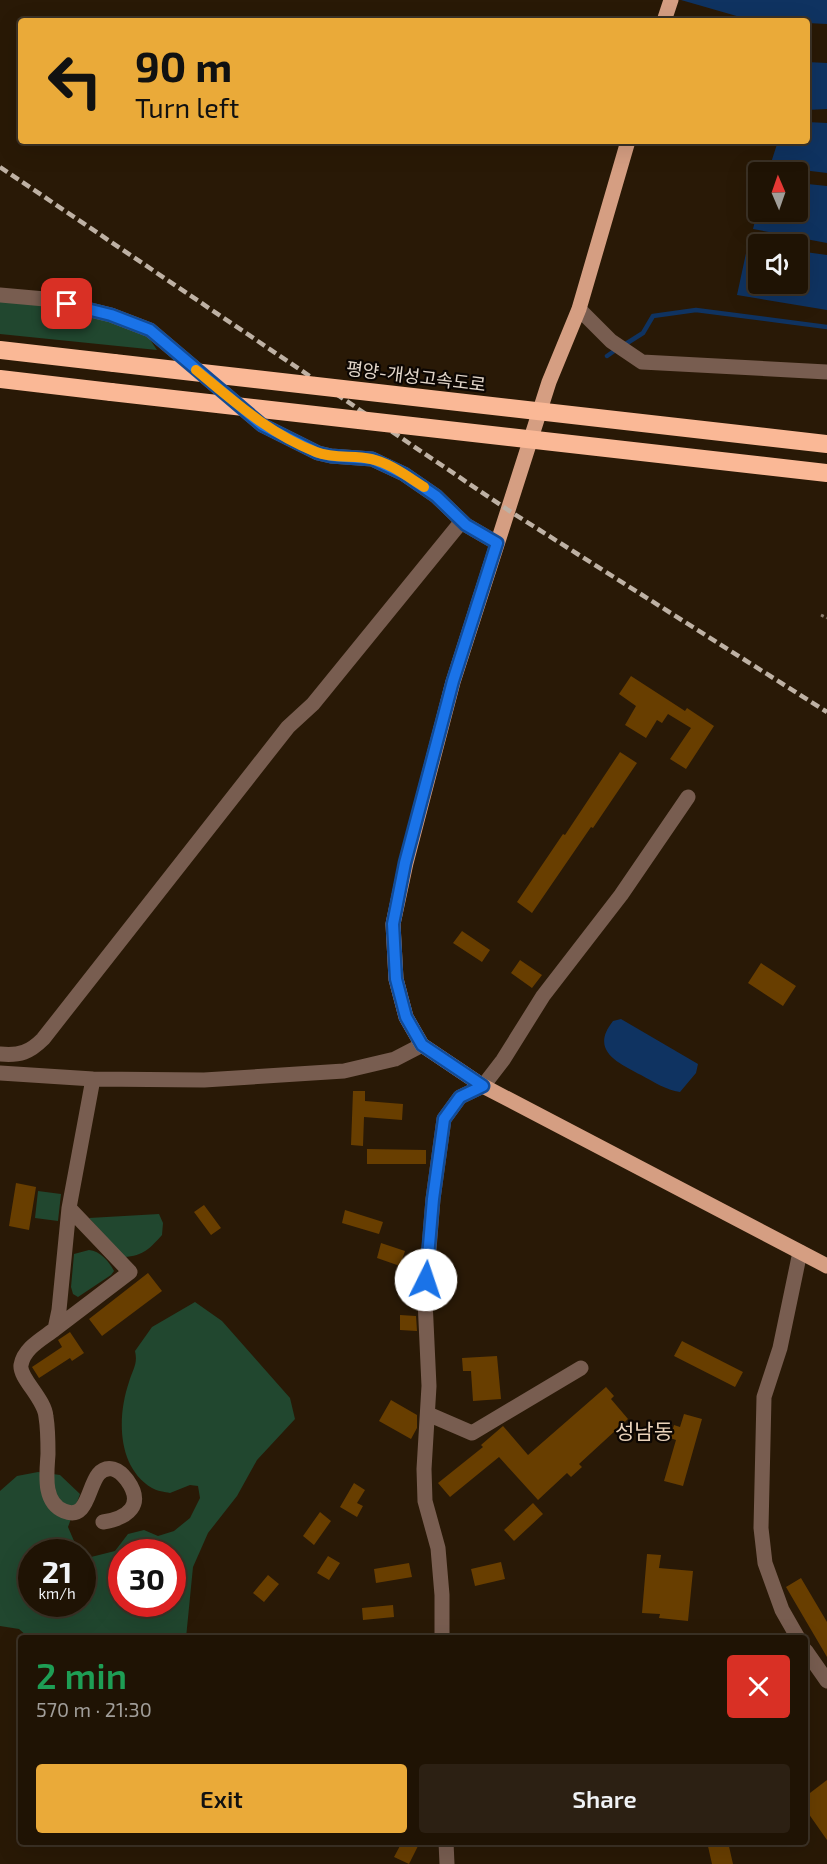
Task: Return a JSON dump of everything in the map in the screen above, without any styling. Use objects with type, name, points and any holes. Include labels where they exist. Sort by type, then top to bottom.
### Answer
[{"type":"highway","name":"평양-개성고속도로","points":[[0,350],[827,444]]},
{"type":"highway","points":[[0,380],[827,473]]},
{"type":"main road","points":[[665,18],[671,0]]},
{"type":"main road","points":[[627,144],[579,309],[549,382],[453,681],[405,863],[393,924],[396,979],[406,1017],[422,1045],[483,1086],[827,1266]]},
{"type":"street","points":[[0,295],[45,299],[111,315],[150,330],[172,351],[271,430],[318,453],[372,459],[404,474],[436,496],[462,521],[497,543]]},
{"type":"street","points":[[579,309],[611,341],[642,362],[827,372]]},
{"type":"street","points":[[0,1054],[20,1054],[32,1050],[43,1039],[288,727],[313,704],[462,521]]},
{"type":"street","points":[[442,1635],[442,1595],[438,1548],[425,1501],[424,1469],[429,1386],[425,1300],[433,1199],[444,1119],[460,1097],[483,1086],[503,1060],[543,996],[621,895],[688,797]]},
{"type":"street","points":[[0,1073],[93,1079],[204,1080],[344,1071],[395,1059],[422,1045]]},
{"type":"street","points":[[55,1329],[69,1208],[93,1079]]},
{"type":"street","points":[[69,1208],[130,1272],[28,1349],[21,1364],[21,1374],[35,1391],[46,1414],[48,1489],[54,1503],[64,1512],[81,1510],[87,1501],[93,1481],[99,1473],[112,1469],[122,1473],[130,1485],[134,1505],[128,1514],[117,1520],[103,1522]]},
{"type":"street","points":[[796,1635],[782,1610],[765,1563],[761,1528],[764,1396],[780,1348],[801,1252]]},
{"type":"street","points":[[428,1414],[472,1433],[581,1368]]},
{"type":"street","points":[[808,1654],[827,1681]]},
{"type":"street","points":[[446,1845],[447,1864]]},
{"type":"path","points":[[821,615],[827,618]]},
{"type":"green space","points":[[0,302],[33,302],[100,317],[147,335],[157,350],[0,334]]},
{"type":"green space","points":[[38,1191],[61,1194],[58,1221],[35,1218]]},
{"type":"green space","points":[[159,1214],[163,1223],[162,1235],[142,1253],[124,1257],[89,1218]]},
{"type":"green space","points":[[89,1250],[104,1257],[114,1271],[78,1297],[73,1294],[71,1287],[74,1254]]},
{"type":"green space","points":[[195,1302],[222,1321],[290,1398],[295,1419],[257,1460],[237,1496],[208,1533],[193,1567],[186,1635],[26,1635],[19,1629],[0,1626],[0,1491],[17,1476],[38,1472],[60,1475],[80,1494],[68,1527],[73,1539],[18,1539],[18,1617],[96,1617],[96,1556],[108,1553],[108,1617],[186,1617],[186,1539],[124,1539],[128,1534],[144,1530],[158,1536],[174,1531],[190,1518],[200,1498],[198,1486],[190,1485],[170,1493],[152,1488],[140,1479],[132,1468],[126,1454],[122,1425],[125,1396],[136,1356],[135,1351],[152,1327]]},
{"type":"water","points":[[681,0],[827,0],[827,24],[810,23],[810,18],[744,18]]},
{"type":"water","points":[[810,62],[827,63],[827,109],[810,110]]},
{"type":"water","points":[[810,122],[827,123],[827,173],[808,171],[808,162],[771,162],[777,144],[810,144]]},
{"type":"water","points":[[808,184],[827,186],[827,243],[808,239],[808,234],[779,234],[753,229],[755,222],[808,222]]},
{"type":"water","points":[[748,244],[748,294],[808,294],[808,252],[827,255],[827,310],[737,295]]},
{"type":"water","points":[[621,1019],[698,1064],[696,1073],[680,1092],[655,1083],[624,1066],[610,1055],[604,1040],[606,1031],[613,1021]]},
{"type":"building","points":[[631,676],[685,711],[687,708],[714,726],[686,769],[670,759],[691,728],[668,714],[662,723],[657,720],[646,738],[625,725],[636,706],[619,694]]},
{"type":"building","points":[[620,752],[637,763],[532,913],[517,902]]},
{"type":"building","points":[[462,931],[490,950],[482,962],[453,943]]},
{"type":"building","points":[[520,960],[542,975],[532,988],[511,973]]},
{"type":"building","points":[[761,963],[796,986],[783,1006],[748,983]]},
{"type":"building","points":[[353,1091],[365,1091],[365,1101],[403,1104],[402,1120],[364,1117],[363,1146],[351,1145]]},
{"type":"building","points":[[367,1149],[426,1150],[426,1164],[367,1164]]},
{"type":"building","points":[[16,1183],[36,1187],[29,1230],[9,1226]]},
{"type":"building","points":[[204,1205],[221,1228],[211,1235],[194,1212]]},
{"type":"building","points":[[345,1210],[383,1222],[379,1234],[342,1223]]},
{"type":"building","points":[[381,1243],[405,1251],[400,1266],[377,1258]]},
{"type":"building","points":[[148,1273],[162,1291],[102,1336],[89,1319]]},
{"type":"building","points":[[400,1315],[416,1316],[417,1331],[400,1330]]},
{"type":"building","points":[[70,1332],[84,1353],[72,1361],[70,1358],[39,1378],[32,1367],[62,1347],[58,1340]]},
{"type":"building","points":[[682,1341],[743,1372],[735,1387],[674,1356]]},
{"type":"building","points":[[497,1356],[501,1399],[473,1401],[471,1371],[463,1371],[462,1358]]},
{"type":"building","points":[[606,1387],[614,1396],[611,1399],[628,1419],[579,1464],[582,1467],[571,1477],[567,1473],[538,1500],[499,1457],[450,1497],[438,1483],[483,1447],[481,1445],[503,1426],[528,1455]]},
{"type":"building","points":[[391,1400],[417,1415],[417,1428],[411,1439],[379,1421]]},
{"type":"building","points":[[684,1414],[702,1419],[683,1486],[664,1481],[676,1440],[670,1438],[674,1425],[680,1427]]},
{"type":"building","points":[[354,1483],[365,1490],[357,1503],[363,1506],[357,1517],[340,1507]]},
{"type":"building","points":[[533,1503],[543,1514],[514,1541],[504,1530]]},
{"type":"building","points":[[320,1512],[331,1521],[314,1545],[303,1536]]},
{"type":"building","points":[[647,1554],[661,1555],[659,1568],[693,1571],[688,1621],[659,1618],[660,1614],[642,1613]]},
{"type":"building","points":[[328,1556],[340,1563],[329,1580],[317,1573]]},
{"type":"building","points":[[501,1562],[505,1579],[475,1586],[471,1569]]},
{"type":"building","points":[[409,1563],[412,1577],[376,1583],[374,1569]]},
{"type":"building","points":[[268,1575],[279,1584],[264,1602],[253,1593]]},
{"type":"building","points":[[801,1578],[827,1622],[827,1657],[786,1587]]},
{"type":"building","points":[[393,1605],[394,1617],[363,1620],[362,1608]]},
{"type":"building","points":[[827,1780],[827,1840],[808,1813],[808,1794]]},
{"type":"building","points":[[400,1845],[418,1845],[409,1864],[394,1857]]},
{"type":"building","points":[[708,1845],[729,1845],[733,1864],[712,1864]]},
{"type":"waterway","points":[[624,345],[643,333],[653,316],[696,310],[827,327]]},
{"type":"waterway","points":[[607,356],[617,349]]},
{"type":"railway","points":[[0,167],[508,510],[827,712]]},
{"type":"slow traffic","points":[[196,370],[262,425],[279,435],[318,453],[372,459],[404,474],[424,487]]},
{"type":"district","name":"성남동","points":[[644,1430]]},
{"type":"route","points":[[67,304],[111,315],[150,330],[262,425],[318,453],[372,459],[404,474],[436,496],[466,525],[497,543],[453,681],[405,863],[393,924],[396,979],[406,1017],[422,1045],[483,1086],[460,1097],[444,1119],[433,1199],[426,1280]]}]
